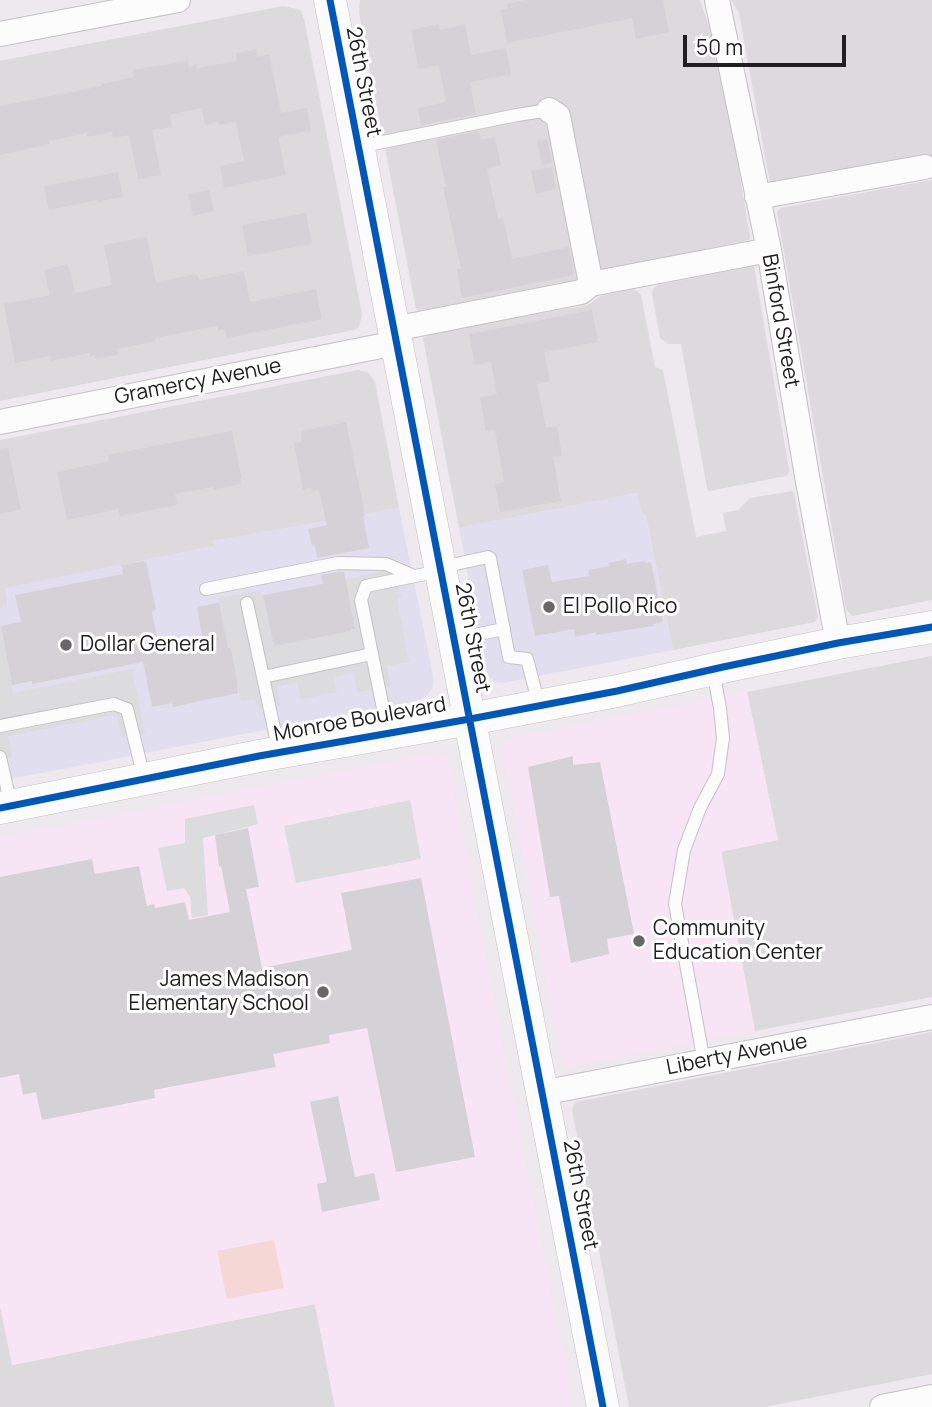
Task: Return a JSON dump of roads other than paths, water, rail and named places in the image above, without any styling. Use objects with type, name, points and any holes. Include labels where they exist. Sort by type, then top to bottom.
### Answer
[{"type":"street","points":[[0,34],[178,0]]},
{"type":"street","name":"26th Street","points":[[330,0],[395,336],[432,572],[454,639],[603,1407]]},
{"type":"street","name":"Binford Street","points":[[717,0],[769,250],[838,643]]},
{"type":"street","points":[[550,110],[558,116],[591,284]]},
{"type":"street","points":[[758,197],[925,167]]},
{"type":"street","name":"Gramercy Avenue","points":[[0,422],[395,336],[581,292],[591,284],[769,250]]},
{"type":"street","name":"Monroe Boulevard","points":[[6,806],[279,752],[617,691],[713,668],[932,626]]},
{"type":"street","name":"Liberty Avenue","points":[[542,1093],[932,1017]]},
{"type":"street","points":[[882,1407],[932,1397]]},
{"type":"lane","points":[[358,147],[517,114],[550,110]]},
{"type":"lane","points":[[388,733],[361,600],[366,586],[488,557],[509,657],[527,659],[539,706]]},
{"type":"lane","points":[[206,589],[338,563],[386,564],[432,572]]},
{"type":"lane","points":[[247,603],[279,752]]},
{"type":"lane","points":[[454,639],[504,629]]},
{"type":"lane","points":[[263,677],[372,654]]},
{"type":"lane","points":[[704,1062],[676,904],[684,850],[700,808],[718,774],[723,738],[713,668]]},
{"type":"lane","points":[[0,726],[114,704],[127,709],[144,779]]},
{"type":"lane","points":[[0,757],[6,806]]},
{"type":"place","name":"El Pollo Rico","points":[[549,607]]},
{"type":"place","name":"Dollar General","points":[[66,645]]},
{"type":"place","name":"Community Education Center","points":[[639,941]]},
{"type":"place","name":"James Madison Elementary School","points":[[323,992]]}]
